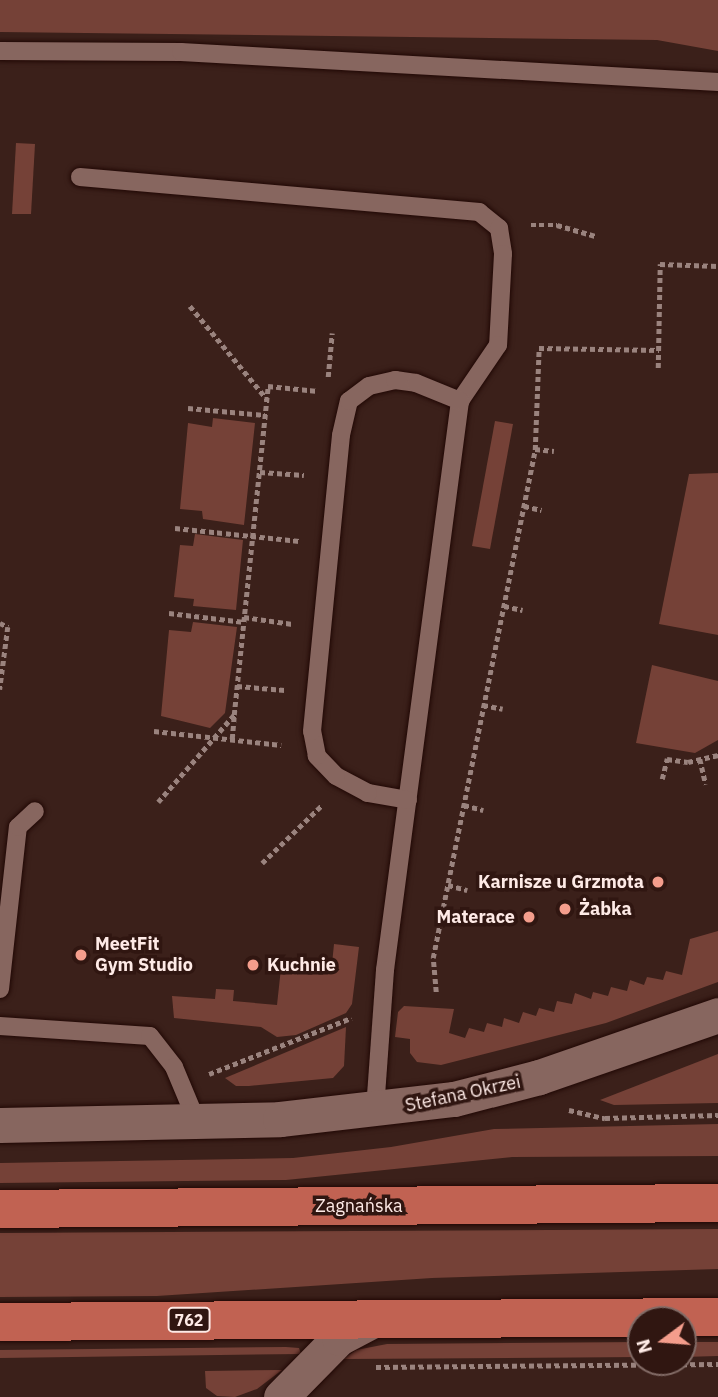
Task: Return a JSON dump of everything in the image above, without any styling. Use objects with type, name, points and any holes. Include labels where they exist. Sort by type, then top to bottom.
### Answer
[{"type":"main road","name":"Zagnańska","points":[[0,1209],[718,1203]]},
{"type":"main road","name":"762","points":[[0,1322],[718,1317]]},
{"type":"street","name":"Stefana Okrzei","points":[[197,1122],[375,1110],[454,1100],[539,1077],[718,1015]]},
{"type":"street","points":[[0,1125],[197,1122]]},
{"type":"street","points":[[281,1397],[339,1338],[377,1318]]},
{"type":"lane","points":[[0,51],[181,52],[718,82]]},
{"type":"lane","points":[[80,177],[479,212],[499,228],[503,254],[498,345],[460,401],[385,970],[375,1110]]},
{"type":"lane","points":[[408,800],[368,793],[336,776],[317,756],[312,730],[341,435],[349,401],[369,386],[395,380],[416,383],[460,401]]},
{"type":"lane","points":[[0,989],[18,827],[35,811]]},
{"type":"lane","points":[[0,1026],[150,1036],[174,1067],[197,1122]]},
{"type":"path","points":[[524,225],[557,225],[595,236]]},
{"type":"path","points":[[658,368],[660,264],[718,266]]},
{"type":"path","points":[[190,306],[267,399]]},
{"type":"path","points":[[327,392],[332,333]]},
{"type":"path","points":[[436,992],[433,958],[535,449],[538,348],[659,350]]},
{"type":"path","points":[[254,384],[357,396]]},
{"type":"path","points":[[232,739],[268,386]]},
{"type":"path","points":[[188,408],[265,415]]},
{"type":"path","points":[[535,449],[554,451]]},
{"type":"path","points":[[260,472],[337,478]]},
{"type":"path","points":[[524,506],[542,510]]},
{"type":"path","points":[[175,528],[330,545]]},
{"type":"path","points":[[504,606],[523,610]]},
{"type":"path","points":[[169,613],[322,627]]},
{"type":"path","points":[[0,623],[8,627],[0,689]]},
{"type":"path","points":[[237,686],[316,693]]},
{"type":"path","points":[[484,705],[503,709]]},
{"type":"path","points":[[158,802],[234,715]]},
{"type":"path","points":[[154,731],[280,744],[286,749]]},
{"type":"path","points":[[662,779],[667,759],[700,759],[718,755]]},
{"type":"path","points":[[700,759],[706,784]]},
{"type":"path","points":[[318,799],[333,807]]},
{"type":"path","points":[[262,863],[324,804]]},
{"type":"path","points":[[464,805],[483,810]]},
{"type":"path","points":[[448,885],[467,890]]},
{"type":"path","points":[[208,1074],[355,1016],[354,1027]]},
{"type":"path","points":[[367,1367],[718,1364]]},
{"type":"shaded area","points":[[0,0],[718,0],[718,51],[657,40],[0,32]]},
{"type":"shaded area","points":[[16,143],[35,144],[31,214],[12,214]]},
{"type":"shaded area","points":[[213,418],[255,423],[244,525],[203,519],[202,511],[180,509],[188,423],[212,427]]},
{"type":"shaded area","points":[[495,421],[513,424],[490,549],[472,546]]},
{"type":"shaded area","points":[[718,473],[718,635],[659,624],[689,474]]},
{"type":"shaded area","points":[[195,534],[243,540],[236,610],[193,606],[194,599],[174,597],[180,545],[193,546]]},
{"type":"shaded area","points":[[193,622],[237,627],[225,713],[210,728],[161,716],[169,630],[191,632]]},
{"type":"shaded area","points":[[652,665],[718,681],[718,740],[695,753],[636,743]]},
{"type":"shaded area","points":[[718,931],[718,982],[606,1023],[441,1065],[417,1062],[410,1053],[410,1039],[395,1037],[398,1012],[404,1006],[454,1009],[449,1033],[465,1038],[469,1028],[484,1032],[487,1023],[502,1027],[504,1018],[519,1023],[523,1012],[536,1016],[539,1008],[554,1012],[557,1001],[572,1004],[575,993],[591,999],[593,992],[608,996],[611,987],[627,991],[630,980],[644,985],[647,977],[663,980],[666,971],[682,975],[690,939]]},
{"type":"shaded area","points":[[334,944],[359,947],[352,1004],[346,1013],[296,1035],[277,1037],[261,1027],[174,1018],[172,996],[215,999],[216,989],[234,990],[233,1001],[277,1005],[281,968],[331,974]]},
{"type":"shaded area","points":[[346,1027],[344,1066],[333,1078],[236,1086],[225,1078]]},
{"type":"shaded area","points":[[718,1054],[718,1103],[614,1105],[600,1100]]},
{"type":"shaded area","points":[[718,1124],[718,1156],[512,1157],[286,1180],[0,1183],[0,1163],[293,1158],[391,1147],[494,1129]]},
{"type":"shaded area","points":[[718,1229],[718,1269],[432,1278],[157,1296],[0,1297],[0,1233]]},
{"type":"shaded area","points":[[627,1342],[627,1357],[343,1359],[356,1350],[387,1344]]},
{"type":"shaded area","points":[[697,1342],[718,1342],[718,1356],[697,1357]]},
{"type":"shaded area","points":[[299,1348],[301,1354],[0,1358],[0,1350]]},
{"type":"shaded area","points":[[282,1370],[257,1389],[235,1397],[217,1396],[206,1388],[205,1371]]},
{"type":"place","name":"Karnisze u Grzmota","points":[[658,882]]},
{"type":"place","name":"Żabka","points":[[565,909]]},
{"type":"place","name":"Materace","points":[[529,917]]},
{"type":"place","name":"MeetFit Gym Studio","points":[[81,955]]},
{"type":"place","name":"Kuchnie","points":[[253,965]]}]
